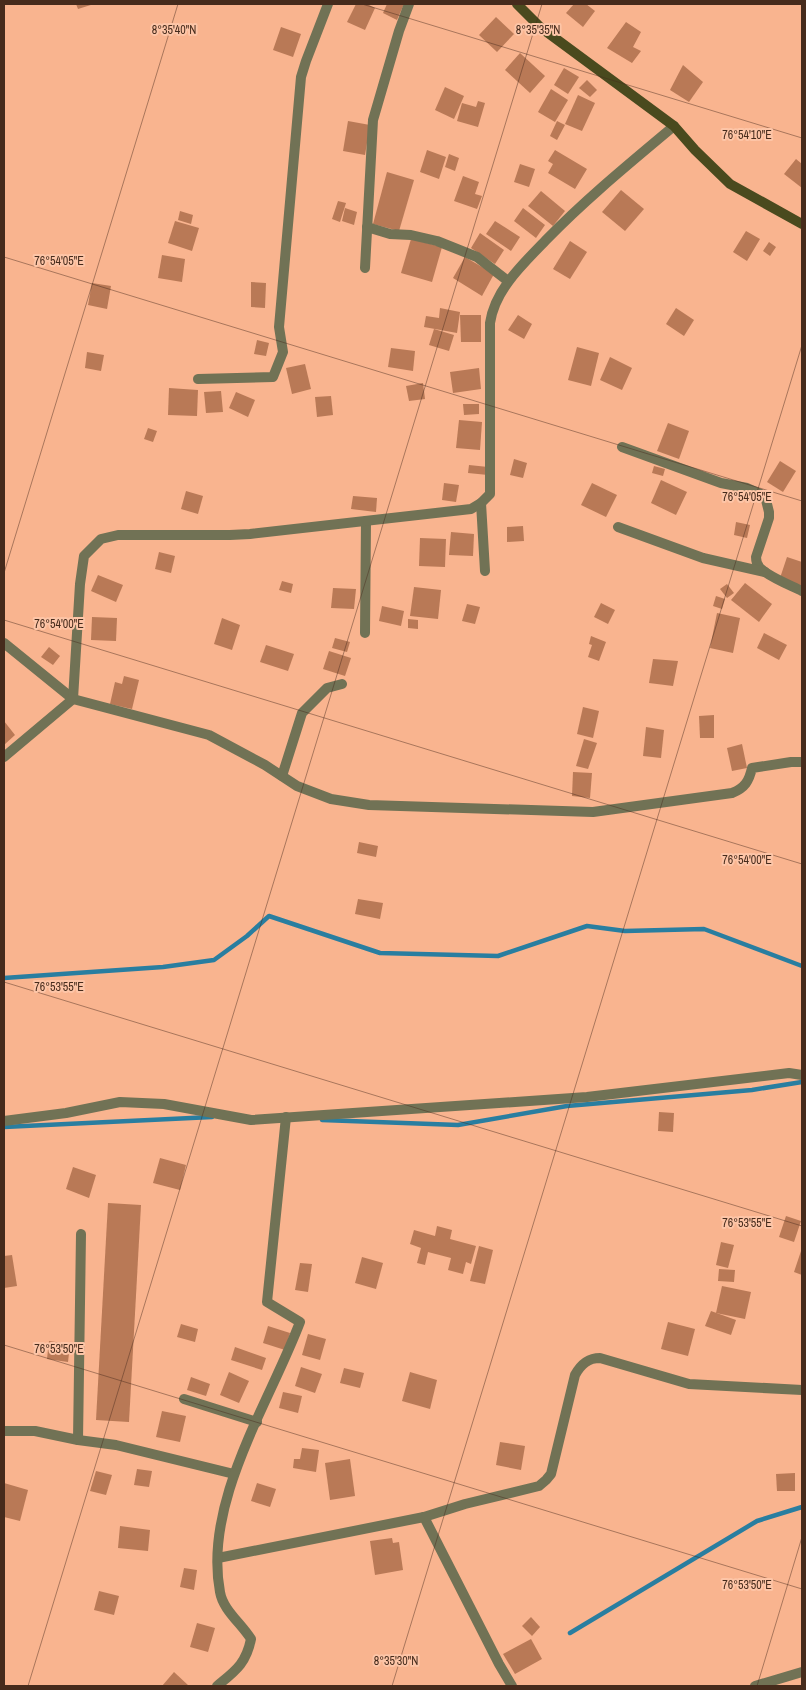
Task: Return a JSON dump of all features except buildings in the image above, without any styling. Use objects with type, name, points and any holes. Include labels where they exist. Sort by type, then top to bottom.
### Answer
[{"type":"main road","points":[[516,4],[540,27],[674,126],[695,150],[730,184],[802,224]]},
{"type":"street","points":[[198,379],[273,377],[282,352],[279,328],[301,78],[328,4]]},
{"type":"street","points":[[365,268],[373,120],[399,31],[409,4]]},
{"type":"street","points":[[4,757],[73,699],[80,584],[84,556],[101,539],[118,535],[230,535],[366,522],[471,509],[481,503],[490,494],[492,479],[490,323],[492,310],[508,282],[580,205],[674,126]]},
{"type":"street","points":[[368,227],[390,234],[411,235],[437,241],[477,257],[508,282]]},
{"type":"street","points":[[622,446],[721,483],[747,488],[765,496],[770,512],[756,557],[758,568],[802,591]]},
{"type":"street","points":[[481,503],[485,570]]},
{"type":"street","points":[[365,633],[366,522]]},
{"type":"street","points":[[618,527],[703,558],[765,572]]},
{"type":"street","points":[[4,643],[73,699],[208,735],[265,765],[297,786],[331,799],[369,804],[594,812],[732,792],[741,789],[749,780],[752,768],[802,762]]},
{"type":"street","points":[[282,776],[302,713],[327,688],[342,684]]},
{"type":"street","points":[[4,1121],[66,1113],[120,1102],[164,1104],[251,1120],[587,1097],[789,1073],[802,1075]]},
{"type":"street","points":[[217,1686],[240,1666],[248,1653],[250,1639],[244,1628],[227,1608],[220,1593],[218,1558],[222,1515],[234,1474],[300,1322],[268,1302],[286,1117]]},
{"type":"street","points":[[78,1440],[81,1234]]},
{"type":"street","points":[[218,1558],[424,1517],[465,1504],[539,1486],[551,1474],[576,1375],[581,1365],[594,1358],[600,1358],[689,1384],[802,1390]]},
{"type":"street","points":[[184,1399],[257,1422]]},
{"type":"street","points":[[4,1431],[35,1431],[78,1440],[116,1445],[234,1474]]},
{"type":"street","points":[[424,1517],[495,1657],[512,1686]]},
{"type":"street","points":[[755,1686],[802,1672]]},
{"type":"waterway","points":[[4,978],[163,967],[214,960],[247,936],[269,916],[380,953],[498,956],[587,926],[625,931],[704,929],[802,966]]},
{"type":"waterway","points":[[322,1120],[458,1125],[567,1106],[752,1090],[802,1082]]},
{"type":"waterway","points":[[4,1127],[212,1117]]},
{"type":"waterway","points":[[570,1633],[757,1521],[802,1507]]}]
